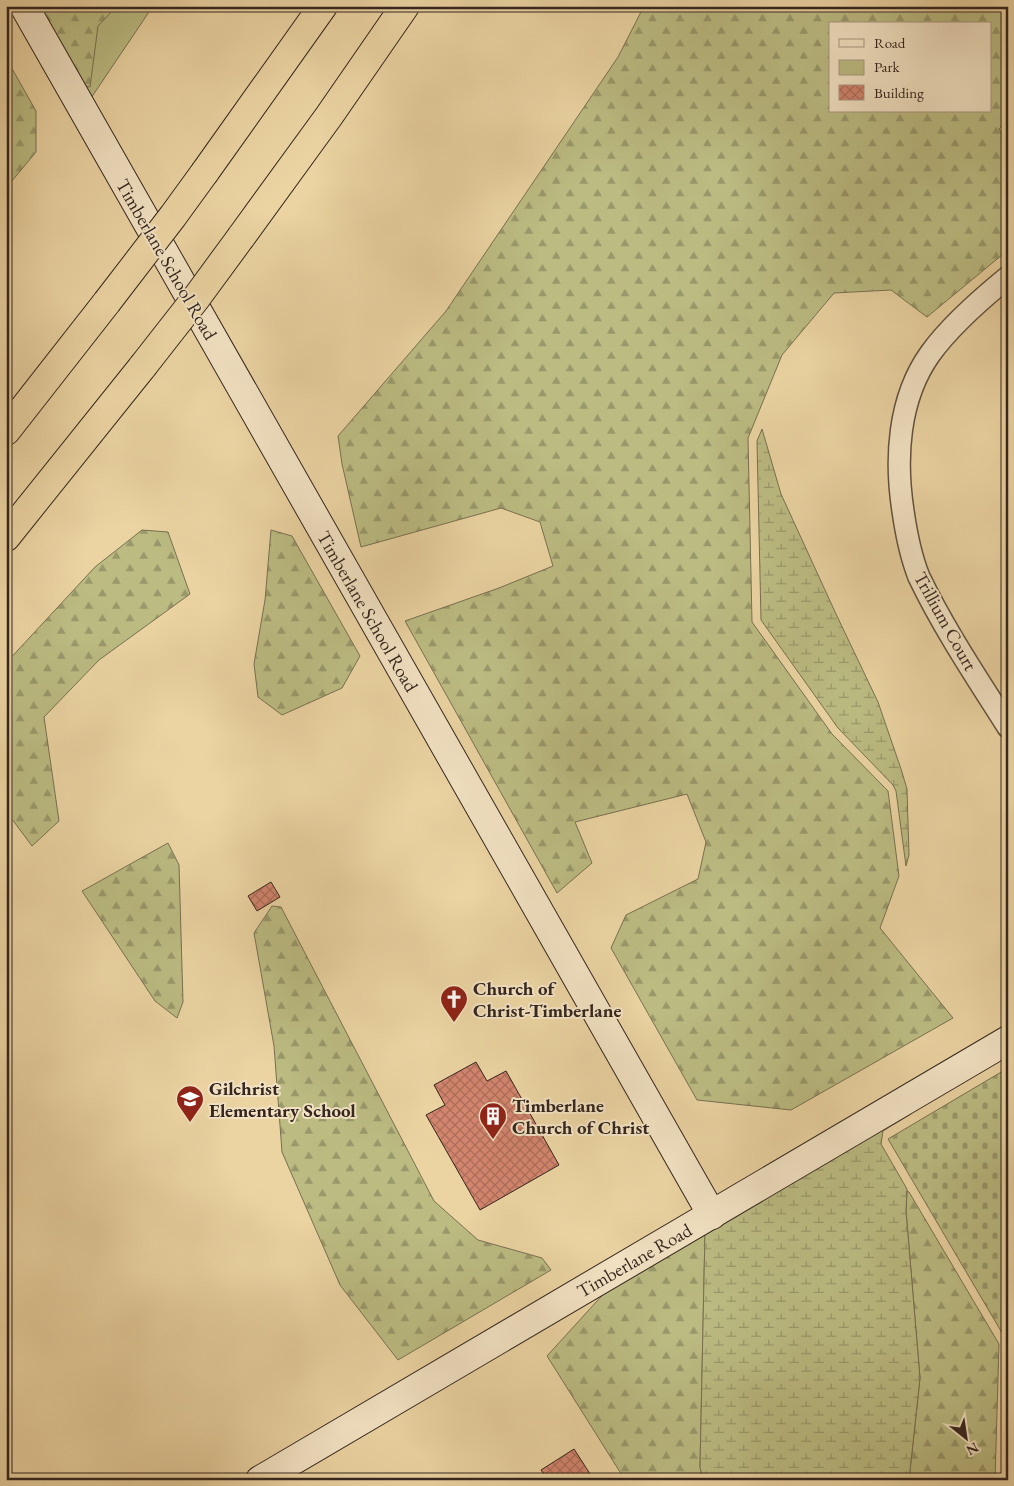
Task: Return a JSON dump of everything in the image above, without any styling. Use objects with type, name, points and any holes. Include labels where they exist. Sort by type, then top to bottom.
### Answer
[{"type":"highway","points":[[6,431],[173,216],[323,6]]},
{"type":"highway","points":[[6,537],[197,297],[329,116],[405,6]]},
{"type":"highway","points":[[6,401],[107,302]]},
{"type":"highway","points":[[6,545],[54,478]]},
{"type":"street","name":"Timberlane School Road","points":[[24,6],[712,1215]]},
{"type":"street","name":"Trillium Court","points":[[1008,278],[986,295],[958,322],[930,355],[919,375],[907,400],[900,442],[899,486],[907,534],[919,575],[944,625],[1008,727]]},
{"type":"street","name":"Timberlane Road","points":[[260,1480],[1008,1040]]},
{"type":"green space","points":[[33,6],[117,6],[98,26],[90,87],[75,84]]},
{"type":"green space","points":[[37,6],[153,6],[89,101]]},
{"type":"green space","points":[[644,6],[1008,6],[1008,120],[999,129],[1008,146],[1008,250],[927,317],[891,290],[834,293],[782,355],[748,438],[752,622],[832,734],[888,791],[899,876],[880,928],[953,1018],[791,1110],[697,1100],[611,948],[626,915],[698,879],[706,842],[687,794],[575,822],[592,863],[557,893],[405,621],[499,588],[553,566],[540,522],[501,508],[361,547],[342,464],[338,436],[446,311],[618,57]]},
{"type":"green space","points":[[6,58],[36,111],[36,152],[6,188]]},
{"type":"green space","points":[[762,429],[781,494],[878,702],[901,769],[907,789],[909,855],[906,866],[896,791],[893,785],[838,728],[761,620],[757,441]]},
{"type":"green space","points":[[142,530],[168,532],[190,594],[99,660],[44,717],[59,821],[32,846],[6,811],[6,663],[95,567]]},
{"type":"green space","points":[[271,530],[292,536],[360,656],[342,688],[282,715],[258,697],[254,664],[265,600]]},
{"type":"green space","points":[[168,843],[179,865],[183,1002],[177,1018],[155,1001],[82,891]]},
{"type":"green space","points":[[272,906],[281,907],[434,1201],[478,1240],[542,1258],[551,1270],[398,1360],[340,1285],[282,1152],[274,1046],[254,933]]},
{"type":"green space","points":[[1008,1068],[1008,1343],[888,1139]]},
{"type":"green space","points":[[911,1111],[911,1114],[883,1131],[881,1144],[907,1189],[906,1211],[920,1378],[909,1480],[703,1480],[700,1467],[705,1232]]},
{"type":"green space","points":[[907,1191],[999,1344],[995,1480],[909,1480],[920,1378],[906,1211]]},
{"type":"green space","points":[[705,1232],[700,1467],[703,1480],[625,1480],[547,1356],[607,1290]]},
{"type":"green space","points":[[1008,1347],[1008,1480],[1003,1480]]},
{"type":"building","points":[[271,882],[280,897],[257,911],[248,896]]},
{"type":"building","name":"Timberlane Church of Christ","points":[[476,1062],[487,1081],[506,1071],[559,1165],[480,1210],[426,1115],[445,1105],[434,1085]]},
{"type":"building","points":[[574,1449],[594,1480],[548,1480],[541,1470]]},
{"type":"place","name":"Church of Christ-Timberlane","points":[[454,1023]]},
{"type":"place","name":"Gilchrist Elementary School","points":[[190,1123]]},
{"type":"place","name":"Timberlane Church of Christ","points":[[493,1140]]}]
